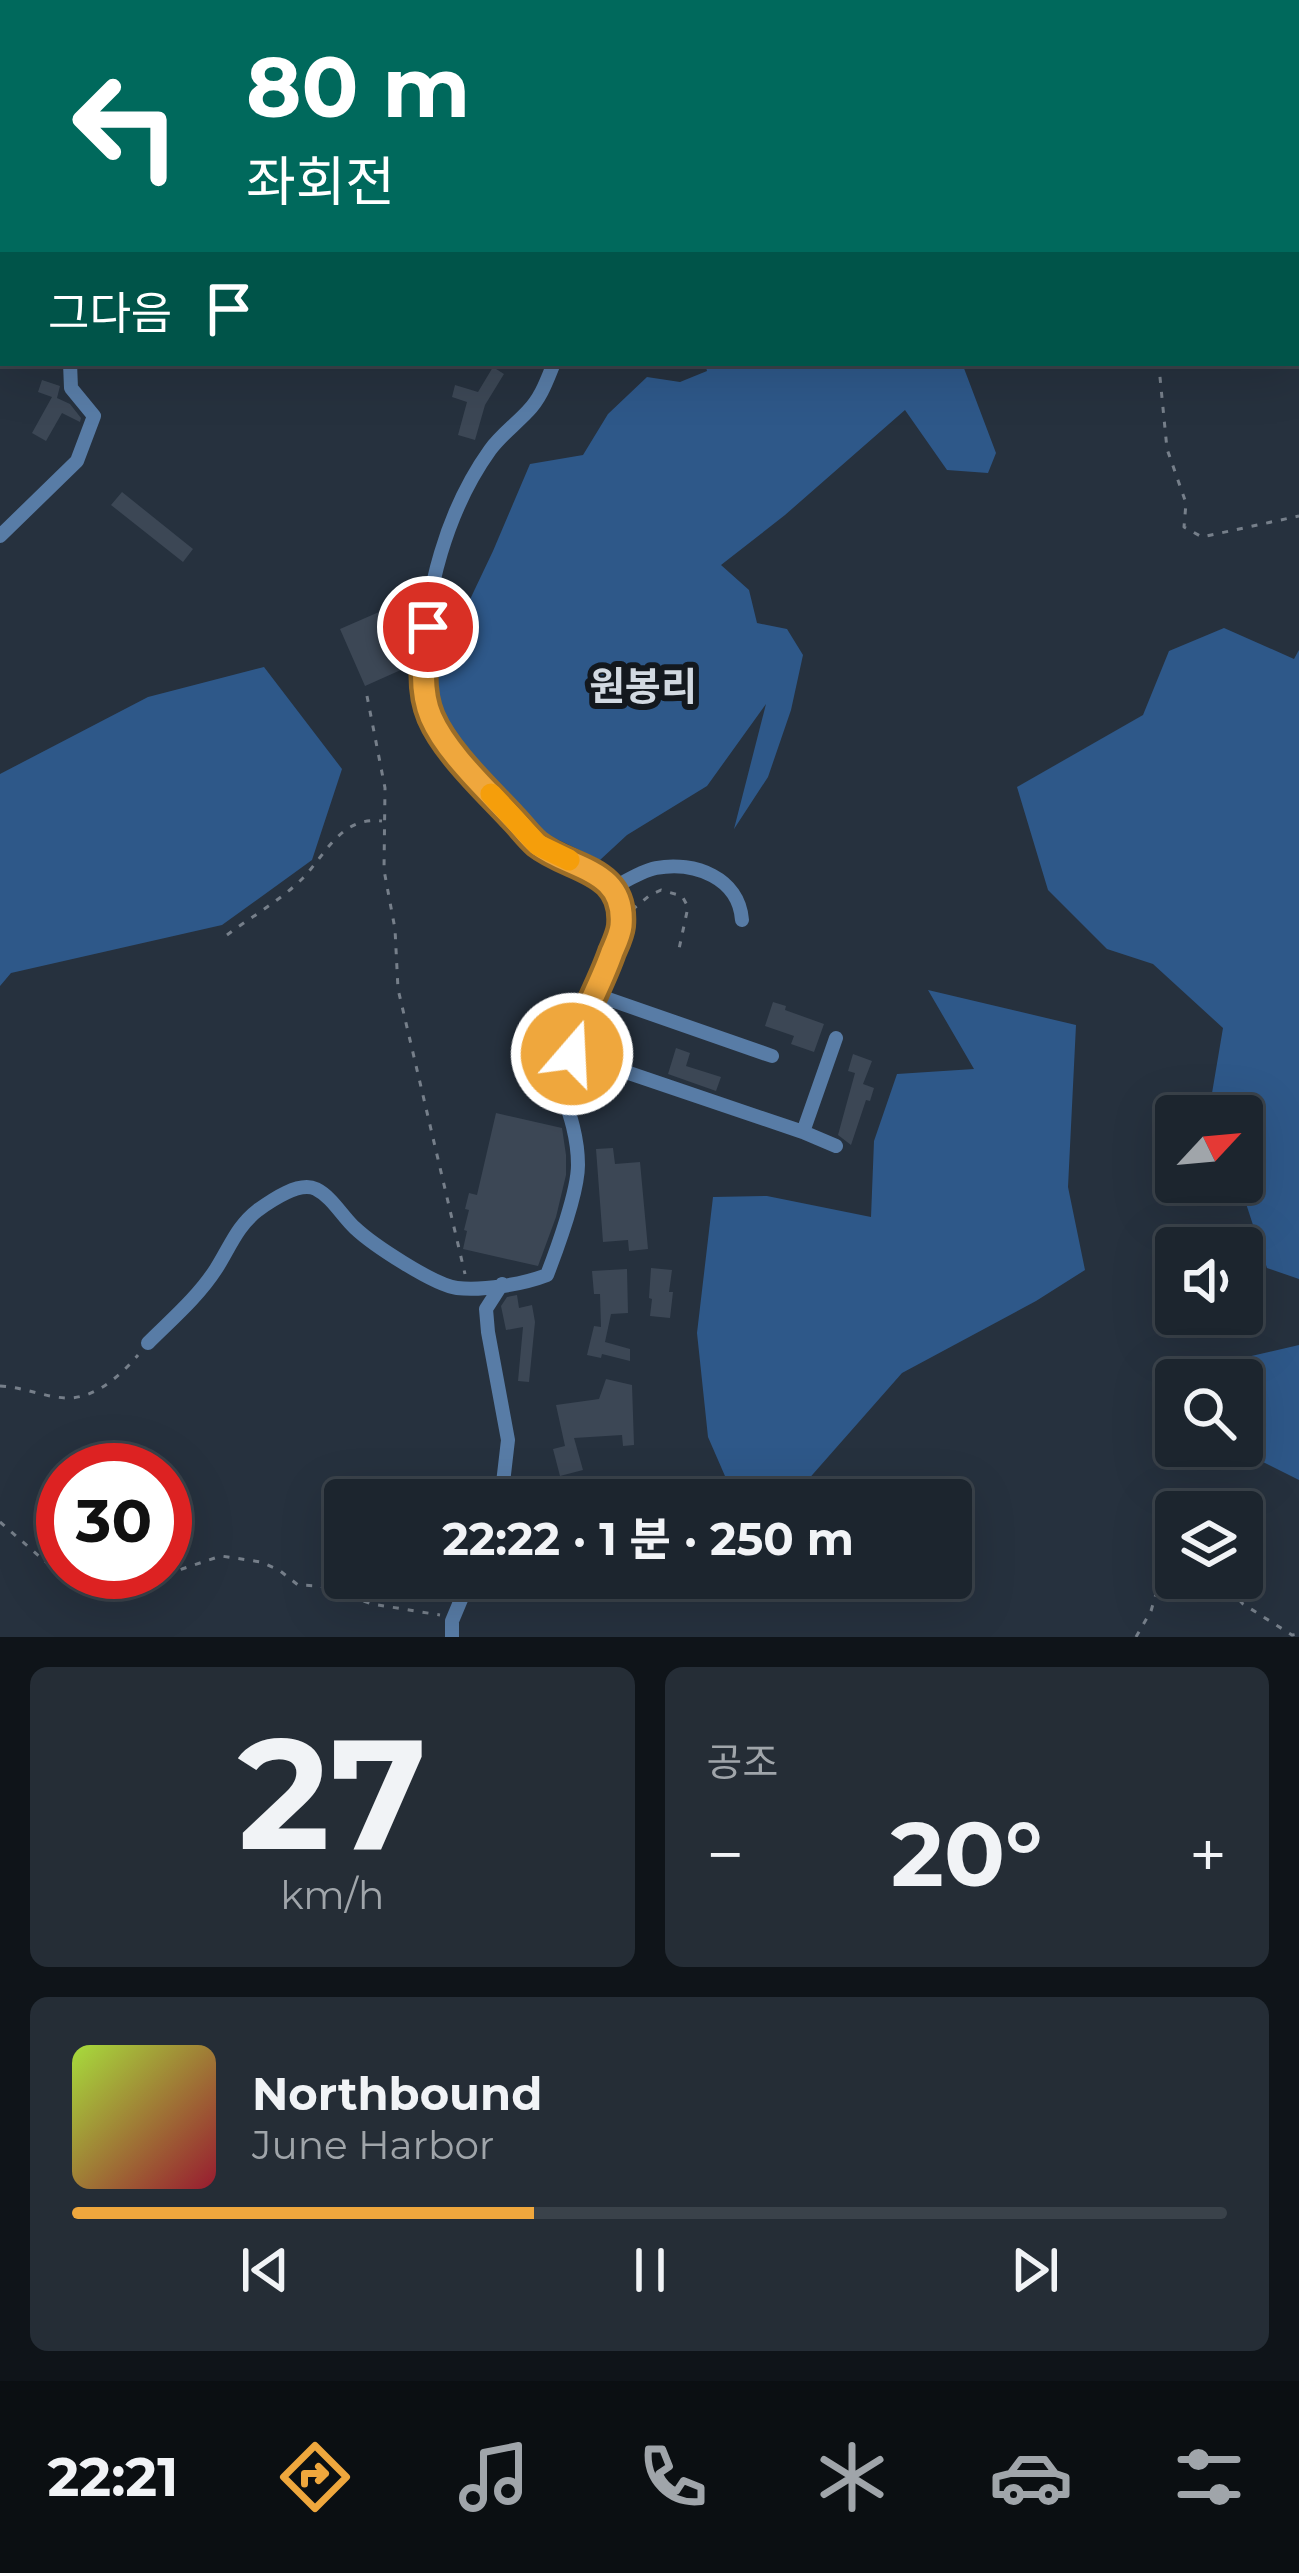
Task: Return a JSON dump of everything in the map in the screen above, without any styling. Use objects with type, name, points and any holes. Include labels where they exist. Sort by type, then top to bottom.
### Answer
[{"type":"street","points":[[0,536],[77,461],[88,437],[94,416],[71,388],[70,366]]},
{"type":"street","points":[[148,1343],[215,1270],[240,1226],[260,1208],[299,1187],[314,1188],[357,1230],[408,1266],[453,1288],[491,1288],[530,1282],[547,1274],[578,1169],[574,1124],[559,1082],[621,927],[618,899],[613,888],[587,868],[538,845],[451,747],[432,719],[424,694],[424,661],[436,560],[483,460],[502,434],[530,410],[553,366]]},
{"type":"street","points":[[613,888],[656,868],[706,872],[722,879],[734,892],[742,920]]},
{"type":"street","points":[[594,994],[772,1056]]},
{"type":"street","points":[[803,1132],[836,1037]]},
{"type":"street","points":[[572,1054],[836,1146]]},
{"type":"street","points":[[502,1284],[486,1310],[508,1440],[503,1479]]},
{"type":"street","points":[[452,1629],[463,1599]]},
{"type":"path","points":[[1160,366],[1167,449],[1186,503],[1184,527],[1202,537],[1299,516]]},
{"type":"path","points":[[368,696],[386,788],[384,870],[395,929],[398,989],[468,1288]]},
{"type":"path","points":[[227,934],[302,879],[333,839],[368,820],[384,821]]},
{"type":"path","points":[[621,927],[634,907],[650,895],[661,890],[682,896],[688,907],[679,949]]},
{"type":"path","points":[[0,1386],[68,1398],[87,1394],[107,1385],[148,1343]]},
{"type":"path","points":[[0,1522],[55,1570],[98,1594],[136,1590],[221,1556],[261,1562],[298,1585],[334,1588],[372,1604],[435,1613],[452,1629]]},
{"type":"path","points":[[1136,1637],[1155,1597]]},
{"type":"path","points":[[1238,1599],[1292,1635],[1299,1634]]},
{"type":"shaded area","points":[[706,366],[963,366],[996,453],[988,473],[947,470],[905,410],[721,565],[749,590],[757,623],[787,629],[803,655],[791,710],[768,777],[734,829],[766,704],[707,786],[627,835],[600,860],[532,827],[456,739],[436,704],[435,659],[455,631],[530,464],[583,455],[608,414],[647,377],[680,382],[707,371]]},
{"type":"shaded area","points":[[1224,628],[1294,659],[1299,650],[1299,1279],[1267,1268],[1263,1227],[1254,1227],[1246,1203],[1263,1203],[1263,1095],[1212,1095],[1223,1028],[1153,964],[1107,949],[1048,890],[1017,787],[1143,715],[1169,651]]},
{"type":"shaded area","points":[[264,667],[342,769],[312,860],[222,925],[11,973],[0,986],[0,774],[148,697]]},
{"type":"shaded area","points":[[928,990],[1076,1025],[1068,1187],[1085,1270],[902,1373],[809,1479],[726,1479],[708,1437],[697,1333],[713,1197],[767,1196],[871,1217],[874,1141],[897,1074],[974,1069]]},
{"type":"shaded area","points":[[1299,1345],[1299,1480],[1263,1462],[1263,1359],[1238,1359]]},
{"type":"building","points":[[493,367],[504,374],[485,405],[475,440],[458,435],[467,402],[452,397],[455,385],[478,392]]},
{"type":"building","points":[[42,380],[60,386],[57,398],[70,404],[81,418],[80,422],[62,413],[46,441],[32,433],[52,397],[38,392]]},
{"type":"building","points":[[122,492],[193,549],[183,562],[111,505]]},
{"type":"building","points":[[379,612],[403,669],[365,686],[340,629]]},
{"type":"building","points":[[773,1002],[824,1024],[814,1052],[791,1044],[794,1036],[765,1026]]},
{"type":"building","points":[[676,1048],[690,1053],[686,1066],[721,1077],[716,1091],[668,1074]]},
{"type":"building","points":[[853,1054],[872,1061],[863,1084],[874,1088],[851,1145],[838,1135],[855,1073],[848,1071]]},
{"type":"building","points":[[496,1113],[562,1128],[566,1175],[538,1266],[463,1249],[469,1210],[465,1209],[469,1193],[477,1195]]},
{"type":"building","points":[[613,1148],[615,1164],[640,1162],[648,1249],[629,1251],[628,1240],[603,1242],[596,1149]]},
{"type":"building","points":[[651,1268],[672,1270],[670,1318],[650,1316]]},
{"type":"building","points":[[627,1269],[628,1313],[611,1314],[605,1342],[630,1349],[630,1361],[587,1355],[594,1326],[601,1327],[600,1294],[594,1294],[592,1271]]},
{"type":"building","points":[[517,1295],[519,1308],[532,1305],[535,1322],[529,1382],[518,1381],[523,1327],[506,1330],[501,1306],[507,1297]]},
{"type":"building","points":[[606,1379],[632,1385],[634,1445],[623,1446],[622,1435],[574,1438],[583,1470],[560,1476],[553,1449],[565,1446],[556,1405],[599,1399]]},
{"type":"slow traffic","points":[[491,794],[538,845],[569,860]]},
{"type":"district","name":"원봉리","points":[[643,686]]},
{"type":"route","points":[[428,627],[424,694],[432,719],[451,747],[538,845],[587,868],[613,888],[618,899],[621,927],[572,1054]]}]
